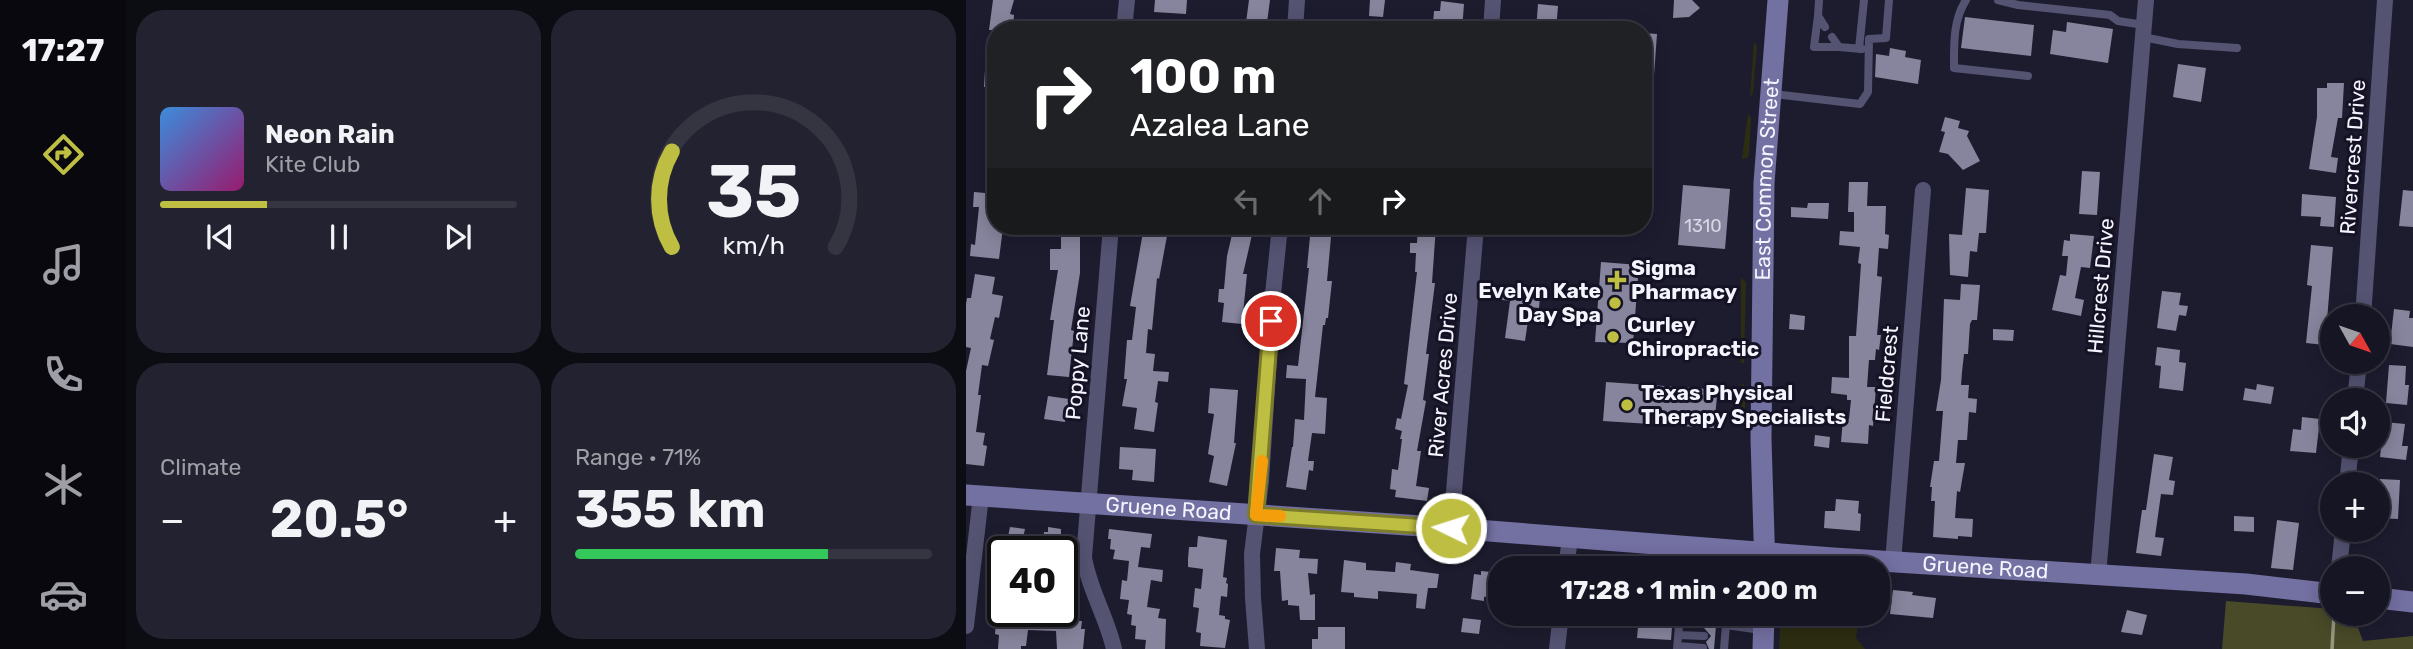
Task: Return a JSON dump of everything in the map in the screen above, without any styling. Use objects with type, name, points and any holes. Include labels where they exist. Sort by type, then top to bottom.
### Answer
[{"type":"street","points":[[1126,21],[1127,0]]},
{"type":"street","points":[[1296,21],[1297,0]]},
{"type":"street","points":[[1492,21],[1493,0]]},
{"type":"street","name":"East Common Street","points":[[1765,556],[1761,401],[1764,183],[1778,0]]},
{"type":"street","name":"Hillcrest Drive","points":[[2098,576],[2146,0]]},
{"type":"street","name":"Rivercrest Drive","points":[[2363,304],[2385,0]]},
{"type":"street","name":"Fieldcrest","points":[[1893,562],[1923,191]]},
{"type":"street","name":"Poppy Lane","points":[[1110,235],[1087,504],[1086,566],[1091,588],[1108,626],[1114,649]]},
{"type":"street","points":[[1262,644],[1252,575],[1279,235]]},
{"type":"street","name":"River Acres Drive","points":[[1451,528],[1475,235]]},
{"type":"street","points":[[966,626],[973,495]]},
{"type":"street","name":"Gruene Road","points":[[973,495],[1693,547],[1739,556]]},
{"type":"street","points":[[1568,556],[1570,538]]},
{"type":"street","points":[[1693,547],[1717,556]]},
{"type":"street","name":"Gruene Road","points":[[1890,562],[2246,584],[2320,593]]},
{"type":"street","points":[[2390,599],[2413,602]]},
{"type":"street","points":[[1557,649],[1560,626]]},
{"type":"lane","points":[[1819,0],[1814,47],[1869,50]]},
{"type":"lane","points":[[1859,49],[1864,0]]},
{"type":"lane","points":[[1770,93],[1860,104],[1868,92],[1870,39],[1886,38],[1889,0]]},
{"type":"lane","points":[[1966,0],[1959,12],[1954,41],[1954,68],[2028,75]]},
{"type":"lane","points":[[1998,0],[2110,15],[2118,21],[2178,44],[2236,48]]},
{"type":"lane","points":[[1818,16],[1825,27]]},
{"type":"lane","points":[[1832,37],[1839,47]]},
{"type":"lane","points":[[1689,556],[1693,547]]},
{"type":"lane","points":[[1680,626],[1678,648],[1703,648]]},
{"type":"lane","points":[[1714,648],[1723,649],[1726,626]]},
{"type":"lane","points":[[1679,635],[1704,636]]},
{"type":"lane","points":[[1715,637],[1725,638]]},
{"type":"shaded area","points":[[1754,42],[1757,46],[1753,93],[1750,97]]},
{"type":"shaded area","points":[[1748,114],[1751,117],[1749,155],[1742,159]]},
{"type":"shaded area","points":[[1741,278],[1746,282],[1744,363],[1741,363]]},
{"type":"shaded area","points":[[1742,382],[1746,389],[1744,427],[1740,426]]},
{"type":"shaded area","points":[[1780,626],[1858,626],[1856,638],[1865,649],[1779,649]]},
{"type":"green space","points":[[2226,601],[2320,608],[2320,626],[2357,626],[2363,641],[2413,636],[2413,649],[2222,649]]},
{"type":"building","points":[[993,0],[1014,0],[1010,14],[1014,15],[1014,21],[990,21]]},
{"type":"building","points":[[1155,0],[1187,0],[1186,14],[1154,12]]},
{"type":"building","points":[[1249,0],[1270,0],[1267,21],[1246,21]]},
{"type":"building","points":[[1370,0],[1385,0],[1383,17],[1369,16]]},
{"type":"building","points":[[1674,0],[1692,0],[1700,8],[1689,17],[1673,18]]},
{"type":"building","points":[[1441,1],[1464,4],[1463,21],[1433,21],[1434,11],[1440,11]]},
{"type":"building","points":[[1538,4],[1558,6],[1557,21],[1537,21]]},
{"type":"building","points":[[1965,17],[2034,25],[2031,56],[1961,48]]},
{"type":"building","points":[[2067,22],[2113,29],[2108,63],[2050,54],[2053,30],[2066,32]]},
{"type":"building","points":[[1652,34],[1657,34],[1652,75]]},
{"type":"building","points":[[1890,48],[1906,51],[1905,57],[1921,60],[1918,84],[1875,77],[1876,54],[1889,56]]},
{"type":"building","points":[[2178,64],[2206,68],[2201,102],[2173,97]]},
{"type":"building","points":[[985,70],[987,70],[987,87],[984,87]]},
{"type":"building","points":[[2327,83],[2344,83],[2342,118],[2338,118],[2331,157],[2338,158],[2336,173],[2309,169],[2317,117],[2317,88],[2327,88]]},
{"type":"building","points":[[1945,117],[1960,121],[1958,128],[1969,131],[1967,136],[1980,161],[1963,170],[1948,154],[1939,152],[1945,132],[1941,131]]},
{"type":"building","points":[[2082,171],[2100,172],[2097,215],[2079,214]]},
{"type":"building","points":[[1849,182],[1868,182],[1867,206],[1886,206],[1885,234],[1889,235],[1888,249],[1879,248],[1877,276],[1882,277],[1877,335],[1881,335],[1875,360],[1869,360],[1867,387],[1876,387],[1873,426],[1869,425],[1868,444],[1841,442],[1843,418],[1849,419],[1851,400],[1847,400],[1847,395],[1831,393],[1832,377],[1849,378],[1849,336],[1856,336],[1860,247],[1839,245],[1840,231],[1854,232],[1854,212],[1848,212]]},
{"type":"building","points":[[1683,185],[1730,189],[1725,249],[1678,245]]},
{"type":"building","points":[[1966,188],[1989,190],[1986,233],[1979,233],[1977,252],[1970,251],[1968,277],[1950,275],[1949,234],[1962,235]]},
{"type":"building","points":[[2403,190],[2413,191],[2413,227],[2399,226]]},
{"type":"building","points":[[974,192],[987,193],[987,235],[1002,235],[999,259],[970,256],[971,244],[975,245],[979,207],[973,207]]},
{"type":"building","points":[[2302,194],[2336,197],[2334,227],[2320,226],[2321,217],[2301,216]]},
{"type":"building","points":[[1808,203],[1829,203],[1828,219],[1791,217],[1791,207],[1807,208]]},
{"type":"building","points":[[2070,234],[2094,236],[2090,268],[2081,267],[2075,298],[2084,300],[2081,316],[2052,310],[2060,275],[2066,276],[2068,256],[2062,256],[2064,240],[2070,241]]},
{"type":"building","points":[[1061,235],[1080,235],[1080,273],[1071,330],[1074,331],[1069,377],[1047,375],[1054,320],[1050,320],[1058,270],[1050,270],[1050,249],[1061,249]]},
{"type":"building","points":[[1142,235],[1167,236],[1159,279],[1157,278],[1152,330],[1148,329],[1146,353],[1155,354],[1153,371],[1169,372],[1168,382],[1158,381],[1154,432],[1134,429],[1137,408],[1122,406],[1127,379],[1124,379],[1127,340],[1132,340],[1136,307],[1130,306]]},
{"type":"building","points":[[1232,235],[1252,235],[1243,274],[1247,274],[1242,324],[1222,322],[1224,303],[1218,302],[1219,289],[1224,289]]},
{"type":"building","points":[[1310,235],[1331,235],[1327,281],[1332,281],[1328,318],[1323,325],[1315,397],[1327,398],[1325,434],[1312,433],[1308,461],[1314,461],[1313,471],[1309,470],[1306,490],[1286,487],[1295,419],[1304,420],[1306,379],[1286,378],[1287,365],[1298,366]]},
{"type":"building","points":[[1417,235],[1435,235],[1432,283],[1435,283],[1423,400],[1426,401],[1417,451],[1421,451],[1416,486],[1429,488],[1427,501],[1395,497],[1396,490],[1390,489],[1392,469],[1398,470],[1402,439],[1402,431],[1395,429],[1397,418],[1401,419],[1408,385],[1404,384],[1417,272],[1416,253],[1410,253],[1410,243],[1417,243]]},
{"type":"building","points":[[2311,245],[2333,247],[2328,304],[2320,304],[2320,344],[2306,343],[2312,286],[2307,285]]},
{"type":"building","points":[[1601,262],[1639,265],[1633,343],[1595,342]]},
{"type":"building","points":[[975,274],[995,277],[992,294],[1003,296],[999,318],[995,317],[990,339],[994,340],[988,366],[982,365],[978,395],[981,395],[976,432],[985,433],[983,445],[987,446],[984,466],[966,464],[966,371],[971,348],[966,347],[966,304],[967,298],[971,298]]},
{"type":"building","points":[[1961,284],[1980,285],[1977,320],[1972,320],[1970,324],[1968,354],[1964,354],[1961,385],[1969,385],[1968,398],[1977,399],[1976,413],[1969,412],[1967,440],[1958,440],[1956,463],[1965,463],[1960,492],[1957,491],[1955,518],[1973,519],[1972,537],[1958,536],[1958,539],[1933,537],[1935,501],[1931,501],[1930,487],[1934,461],[1939,461],[1943,411],[1936,411],[1941,380],[1944,299],[1960,300]]},
{"type":"building","points":[[1497,287],[1529,291],[1529,295],[1540,297],[1539,308],[1530,307],[1525,341],[1505,338],[1510,301],[1496,299]]},
{"type":"building","points":[[2162,291],[2181,293],[2179,305],[2188,306],[2186,316],[2179,315],[2176,331],[2157,328]]},
{"type":"building","points":[[2394,309],[2410,311],[2409,318],[2413,318],[2413,347],[2390,344]]},
{"type":"building","points":[[1790,314],[1805,316],[1804,330],[1789,329]]},
{"type":"building","points":[[1993,329],[2014,330],[2013,341],[1993,340]]},
{"type":"building","points":[[2157,347],[2180,350],[2179,362],[2186,363],[2183,391],[2159,388],[2161,366],[2155,365]]},
{"type":"building","points":[[2390,365],[2406,366],[2405,385],[2409,385],[2407,405],[2390,403],[2390,388],[2387,388]]},
{"type":"building","points":[[1606,382],[1707,389],[1707,396],[1717,396],[1714,428],[1603,421]]},
{"type":"building","points":[[2257,384],[2274,387],[2271,404],[2243,400],[2245,388],[2256,390]]},
{"type":"building","points":[[1210,388],[1238,390],[1236,443],[1227,486],[1209,482],[1214,456],[1208,454],[1214,414],[1208,413]]},
{"type":"building","points":[[1048,396],[1069,399],[1065,422],[1044,419]]},
{"type":"building","points":[[2302,417],[2320,419],[2316,453],[2290,451],[2293,429],[2301,430]]},
{"type":"building","points":[[2390,423],[2405,424],[2402,446],[2408,446],[2406,460],[2389,458]]},
{"type":"building","points":[[1815,435],[1830,437],[1829,448],[1814,446]]},
{"type":"building","points":[[1120,447],[1156,449],[1154,482],[1132,480],[1133,470],[1119,469]]},
{"type":"building","points":[[2154,454],[2173,457],[2169,480],[2175,481],[2173,495],[2161,494],[2155,537],[2164,538],[2161,556],[2136,553],[2142,510],[2146,510]]},
{"type":"building","points":[[2390,480],[2400,480],[2398,519],[2390,519]]},
{"type":"building","points":[[1836,499],[1859,501],[1860,531],[1824,528],[1825,511],[1835,511]]},
{"type":"building","points":[[2234,516],[2254,517],[2254,532],[2234,531]]},
{"type":"building","points":[[2277,520],[2299,523],[2293,570],[2271,568]]},
{"type":"building","points":[[1010,527],[1025,529],[1023,536],[1008,536]]},
{"type":"building","points":[[1048,527],[1061,529],[1061,536],[1044,536],[1044,532],[1048,532]]},
{"type":"building","points":[[1109,529],[1152,534],[1150,548],[1141,547],[1138,567],[1163,570],[1162,582],[1151,580],[1147,607],[1160,609],[1158,618],[1166,619],[1165,649],[1145,649],[1146,640],[1135,639],[1136,626],[1131,625],[1132,615],[1127,614],[1129,600],[1120,599],[1122,580],[1127,581],[1129,561],[1113,559],[1115,550],[1110,549]]},
{"type":"building","points":[[1198,536],[1227,540],[1223,577],[1227,578],[1227,597],[1221,596],[1219,615],[1230,620],[1225,648],[1200,646],[1201,633],[1196,632],[1199,608],[1193,607],[1195,588],[1201,589],[1203,569],[1188,567],[1188,559],[1189,547],[1197,547]]},
{"type":"building","points":[[1276,548],[1300,550],[1299,558],[1318,559],[1317,574],[1308,573],[1310,595],[1315,594],[1315,620],[1300,620],[1299,606],[1288,605],[1288,600],[1282,601],[1280,571],[1274,571]]},
{"type":"building","points":[[1344,560],[1366,563],[1366,570],[1395,572],[1396,562],[1411,564],[1410,570],[1439,574],[1437,588],[1428,588],[1425,609],[1416,608],[1417,594],[1378,591],[1378,599],[1354,597],[1354,593],[1341,592]]},
{"type":"building","points":[[1481,571],[1488,572],[1488,596],[1484,597],[1484,601],[1471,599],[1474,574],[1481,575]]},
{"type":"building","points":[[1893,590],[1936,598],[1933,618],[1890,614]]},
{"type":"building","points":[[2127,610],[2147,615],[2142,635],[2121,632]]},
{"type":"building","points":[[1463,618],[1481,620],[1479,634],[1461,632]]},
{"type":"building","points":[[1078,621],[1082,621],[1081,629],[1085,629],[1083,649],[1057,649],[1056,631],[1028,630],[1026,646],[1021,646],[1021,649],[998,649],[999,635],[995,634],[996,627],[1078,627]]},
{"type":"building","points":[[1672,626],[1671,640],[1637,638],[1638,627]]},
{"type":"building","points":[[1716,626],[1714,649],[1709,649],[1706,642],[1711,636],[1704,628]]},
{"type":"building","points":[[1318,627],[1345,627],[1345,649],[1312,649],[1312,639],[1318,639]]},
{"type":"waterway","points":[[2332,649],[2333,626]]},
{"type":"slow traffic","points":[[1262,461],[1256,515],[1280,516]]},
{"type":"place","name":"Sigma Pharmacy","points":[[1617,280]]},
{"type":"place","name":"Evelyn Kate Day Spa","points":[[1615,303]]},
{"type":"place","name":"Curley Chiropractic","points":[[1613,337]]},
{"type":"place","name":"Texas Physical Therapy Specialists","points":[[1627,405]]},
{"type":"route","points":[[1271,321],[1261,481],[1256,515],[1451,528]]}]
